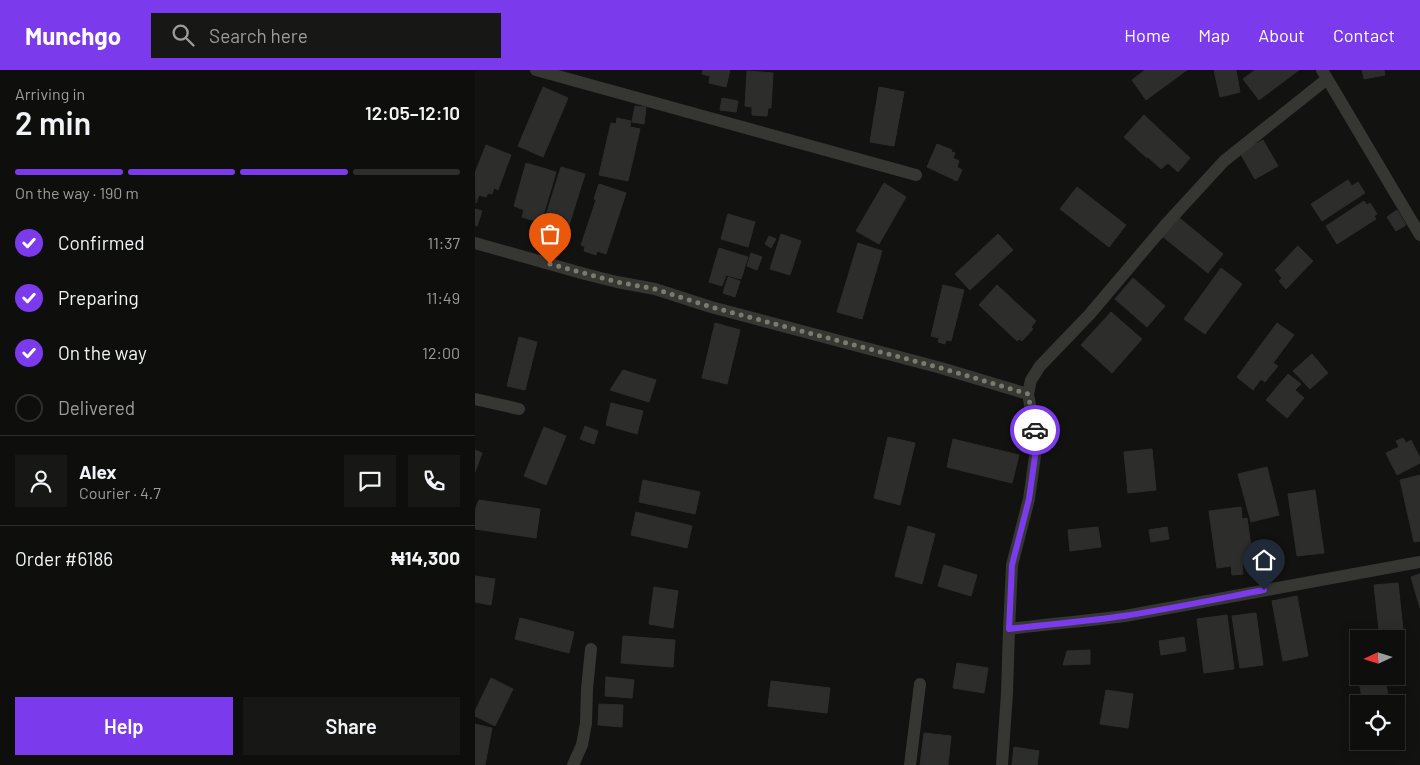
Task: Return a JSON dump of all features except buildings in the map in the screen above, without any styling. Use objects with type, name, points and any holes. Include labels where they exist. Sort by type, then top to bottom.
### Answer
[{"type":"street","points":[[536,70],[916,176]]},
{"type":"street","points":[[1002,765],[1012,565],[1029,499],[1037,442],[1028,394],[1031,380],[1040,366],[1089,315],[1167,223],[1224,161],[1324,74],[1420,235]]},
{"type":"street","points":[[475,243],[601,278],[655,289],[711,307],[941,368],[1028,394]]},
{"type":"street","points":[[475,399],[519,409]]},
{"type":"street","points":[[1009,629],[1125,616],[1420,562]]},
{"type":"street","points":[[573,765],[582,745],[587,722],[587,689],[591,649]]},
{"type":"street","points":[[910,765],[920,684]]},
{"type":"way so far","points":[[550,264],[617,282],[655,289],[711,307],[941,368],[1028,394],[1035,430]]},
{"type":"route","points":[[1035,430],[1037,442],[1029,499],[1012,565],[1009,629],[1125,616],[1264,590]]}]
